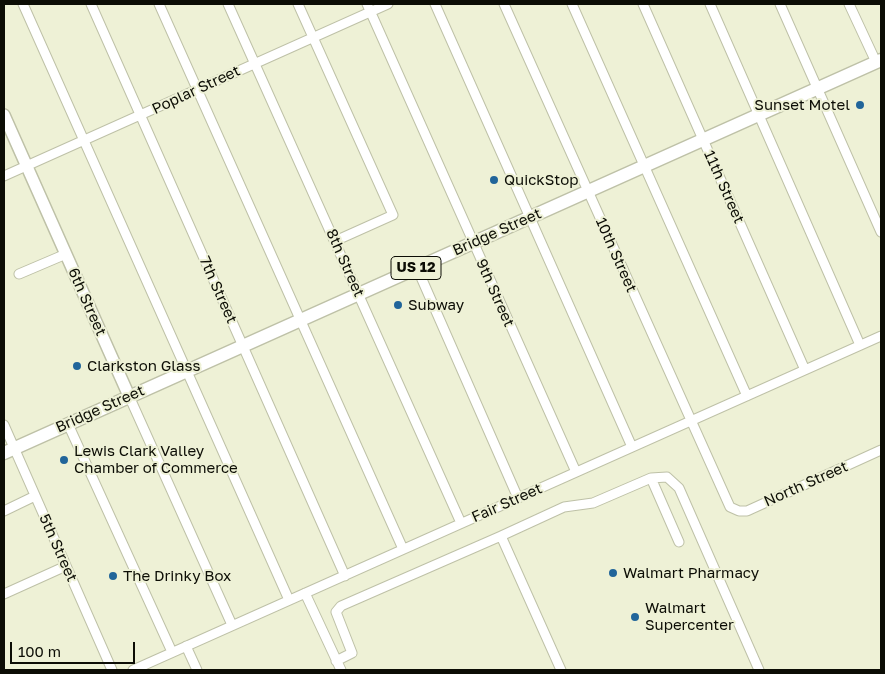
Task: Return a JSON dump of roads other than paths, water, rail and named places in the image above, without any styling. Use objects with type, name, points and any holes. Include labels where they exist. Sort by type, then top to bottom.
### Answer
[{"type":"highway","name":"Bridge Street","points":[[9,451],[879,61]]},
{"type":"main road","name":"6th Street","points":[[4,116],[129,396]]},
{"type":"street","points":[[23,4],[289,600]]},
{"type":"street","name":"7th Street","points":[[91,4],[345,576]]},
{"type":"street","points":[[159,4],[403,549]]},
{"type":"street","name":"8th Street","points":[[228,4],[461,523]]},
{"type":"street","points":[[298,4],[393,216],[335,241]]},
{"type":"street","name":"Poplar Street","points":[[4,176],[313,37],[368,8],[388,4]]},
{"type":"street","points":[[435,4],[632,447]]},
{"type":"street","name":"10th Street","points":[[504,4],[730,507]]},
{"type":"street","points":[[572,4],[747,396]]},
{"type":"street","name":"11th Street","points":[[642,4],[805,370]]},
{"type":"street","points":[[710,4],[860,345]]},
{"type":"street","points":[[780,4],[881,232]]},
{"type":"street","points":[[850,4],[879,61]]},
{"type":"street","name":"9th Street","points":[[368,8],[576,472]]},
{"type":"street","points":[[19,274],[66,254]]},
{"type":"street","points":[[416,268],[518,498]]},
{"type":"street","name":"Fair Street","points":[[133,670],[881,336]]},
{"type":"street","name":"6th Street","points":[[129,396],[232,625]]},
{"type":"street","points":[[68,424],[172,652]]},
{"type":"street","name":"5th Street","points":[[4,425],[9,451],[35,496],[112,670]]},
{"type":"street","name":"North Street","points":[[730,507],[739,511],[747,511],[881,450]]},
{"type":"street","points":[[651,478],[679,542]]},
{"type":"street","points":[[336,661],[352,653],[338,621],[336,612],[341,606],[564,507],[593,503],[651,478],[667,478],[678,488],[758,670]]},
{"type":"street","points":[[4,511],[35,496]]},
{"type":"street","points":[[501,536],[561,670]]},
{"type":"street","points":[[4,594],[66,566]]},
{"type":"street","points":[[305,593],[341,670]]},
{"type":"street","points":[[186,646],[197,670]]},
{"type":"place","name":"Sunset Motel","points":[[860,105]]},
{"type":"place","name":"QuickStop","points":[[494,180]]},
{"type":"place","name":"Subway","points":[[398,305]]},
{"type":"place","name":"Clarkston Glass","points":[[77,366]]},
{"type":"place","name":"Lewis Clark Valley Chamber of Commerce","points":[[64,460]]},
{"type":"place","name":"Walmart Pharmacy","points":[[613,573]]},
{"type":"place","name":"The Drinky Box","points":[[113,576]]},
{"type":"place","name":"Walmart Supercenter","points":[[635,617]]}]
